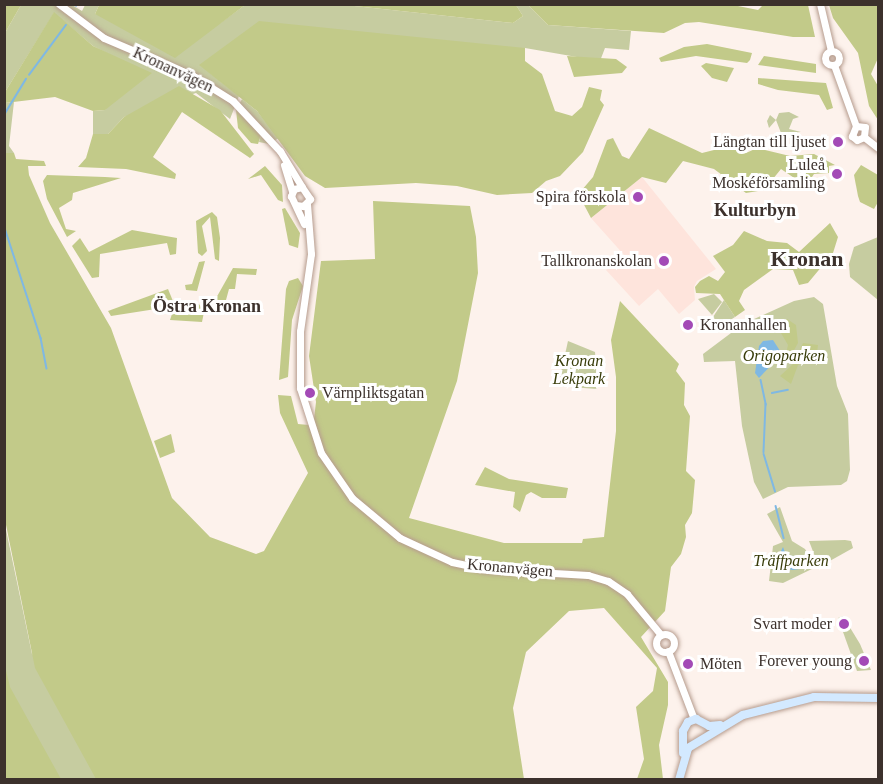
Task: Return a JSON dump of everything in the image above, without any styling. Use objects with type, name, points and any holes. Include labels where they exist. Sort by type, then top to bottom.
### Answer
[{"type":"main road","points":[[681,769],[685,725],[694,719],[714,727],[760,708],[807,698],[879,698]]},
{"type":"main road","points":[[679,780],[686,751],[729,722]]},
{"type":"main road","points":[[700,742],[708,733],[704,723]]},
{"type":"main road","points":[[683,733],[687,740],[700,742]]},
{"type":"street","name":"Kronanvägen","points":[[59,4],[104,38],[220,92],[260,126],[302,187]]},
{"type":"street","points":[[820,4],[831,51],[826,60],[834,65],[856,126],[852,136],[857,140],[864,137],[879,148]]},
{"type":"street","name":"Kronanvägen","points":[[277,149],[292,192]]},
{"type":"street","points":[[302,187],[310,195],[307,204],[296,205],[291,199],[292,192],[302,187]]},
{"type":"street","name":"Kronanvägen","points":[[307,204],[309,262],[298,349],[300,388],[321,453],[356,502],[400,538],[452,562],[486,569],[588,575],[608,581],[627,594],[661,635]]},
{"type":"street","name":"Kronanvägen","points":[[296,205],[303,219],[309,262]]},
{"type":"street","points":[[668,651],[657,647],[661,635],[673,639],[668,651],[694,719]]},
{"type":"shaded area","name":"Tallkronanskolan","points":[[642,177],[716,269],[697,281],[694,287],[695,300],[679,314],[658,289],[639,306],[606,270],[625,256],[591,218]]},
{"type":"green space","points":[[99,4],[245,5],[175,58],[95,14]]},
{"type":"green space","points":[[728,4],[758,10],[763,5],[808,5],[815,37],[793,37],[699,22],[685,23],[664,33],[548,25],[528,5]]},
{"type":"green space","points":[[4,5],[21,5],[5,33]]},
{"type":"green space","points":[[21,5],[72,5],[82,11],[85,5],[99,5],[95,14],[219,24],[245,5],[345,5],[513,23],[523,16],[516,5],[528,5],[548,25],[631,31],[629,50],[605,48],[600,61],[525,48],[200,65],[239,96],[230,119],[196,93],[124,117],[108,134],[93,134],[93,111],[105,110],[118,59],[93,46],[54,13],[5,92],[5,33]]},
{"type":"green space","points":[[345,5],[516,5],[523,16],[513,23]]},
{"type":"green space","points":[[829,5],[878,5],[878,58],[871,74],[878,86],[878,120],[869,106],[858,53],[833,18]]},
{"type":"green space","points":[[54,12],[93,46],[152,73],[105,110],[93,111],[55,97],[5,103],[5,92]]},
{"type":"green space","points":[[259,21],[525,48],[525,61],[542,74],[555,111],[572,116],[582,107],[589,87],[602,90],[600,100],[604,105],[583,152],[560,176],[546,181],[532,193],[497,195],[457,186],[416,183],[325,188],[305,176],[257,111],[199,65]]},
{"type":"green space","points":[[707,44],[752,53],[747,63],[696,56],[661,62],[659,58],[684,47]]},
{"type":"green space","points":[[567,56],[616,59],[627,67],[622,73],[574,77]]},
{"type":"green space","points":[[764,56],[816,64],[816,73],[758,65]]},
{"type":"green space","points":[[706,63],[734,68],[727,82],[712,78],[701,66]]},
{"type":"green space","points":[[758,78],[826,83],[833,108],[827,110],[819,95],[778,90],[758,84]]},
{"type":"green space","points":[[179,86],[220,110],[254,154],[250,158],[182,112],[153,157],[176,174],[175,179],[126,169],[78,167],[86,158],[93,134],[108,134],[124,117]]},
{"type":"green space","points":[[242,99],[257,111],[279,138],[269,144],[259,142],[261,135],[236,110]]},
{"type":"green space","points":[[14,102],[9,146],[14,153],[5,153],[5,103]]},
{"type":"green space","points":[[236,110],[261,135],[258,144],[251,143],[238,128]]},
{"type":"green space","points":[[789,112],[799,117],[793,119],[789,129],[801,132],[781,133],[776,120],[779,113]]},
{"type":"green space","points":[[770,115],[776,120],[769,128],[767,121]]},
{"type":"green space","points":[[649,128],[702,153],[714,150],[725,141],[746,153],[757,148],[790,156],[814,154],[835,165],[829,166],[829,173],[814,174],[806,186],[781,169],[764,190],[746,193],[714,169],[683,161],[666,183],[642,177],[591,218],[581,199],[581,191],[593,177],[607,140],[613,138],[622,156],[629,159]]},
{"type":"green space","points":[[4,153],[14,153],[16,159],[44,161],[46,166],[28,166],[29,175],[50,223],[111,328],[172,498],[210,537],[256,554],[264,551],[308,473],[280,413],[278,395],[291,396],[298,424],[309,425],[314,419],[316,402],[309,356],[321,261],[375,259],[373,201],[470,206],[476,237],[478,273],[457,381],[409,518],[504,543],[582,543],[583,539],[604,537],[616,431],[616,377],[611,340],[620,301],[679,364],[676,371],[685,383],[684,405],[690,416],[686,471],[695,480],[692,513],[685,525],[686,537],[681,554],[671,567],[665,611],[641,637],[668,682],[668,705],[659,745],[663,779],[637,779],[644,759],[636,707],[653,691],[657,668],[604,608],[569,611],[526,652],[513,708],[524,779],[96,779],[35,668],[5,520]]},
{"type":"green space","points":[[861,165],[878,175],[878,202],[874,209],[860,202],[858,196],[854,175]]},
{"type":"green space","points":[[265,166],[282,185],[283,202],[278,200],[261,175],[248,179]]},
{"type":"green space","points":[[47,175],[121,178],[73,193],[72,200],[59,208],[66,229],[76,231],[67,237],[47,199],[43,181]]},
{"type":"green space","points":[[285,208],[300,233],[298,248],[289,245],[282,209]]},
{"type":"green space","points":[[212,212],[217,217],[220,238],[219,261],[215,259],[210,217],[202,226],[207,251],[202,256],[198,253],[196,221]]},
{"type":"green space","points":[[830,223],[838,237],[833,253],[808,283],[799,285],[793,270],[773,269],[744,290],[739,301],[745,310],[735,317],[720,294],[696,293],[695,287],[700,281],[709,276],[718,281],[725,272],[713,256],[733,245],[744,231],[767,241],[787,243],[799,252]]},
{"type":"green space","points":[[132,230],[177,238],[176,254],[170,255],[167,243],[100,254],[99,277],[92,278],[72,246],[80,238],[89,252]]},
{"type":"green space","points":[[878,237],[878,300],[850,277],[849,264],[854,247]]},
{"type":"green space","points":[[205,261],[197,291],[186,290],[185,285],[192,284],[199,262]]},
{"type":"green space","points":[[233,268],[257,269],[256,275],[237,274],[235,289],[229,289],[223,311],[215,300]]},
{"type":"green space","points":[[298,278],[303,286],[292,320],[288,377],[279,380],[286,289],[289,281]]},
{"type":"green space","points":[[168,289],[175,306],[111,316],[108,311]]},
{"type":"green space","points":[[714,294],[722,302],[712,315],[698,299]]},
{"type":"green space","name":"Origoparken","points":[[814,297],[823,304],[837,386],[848,414],[850,470],[847,481],[841,485],[788,487],[763,499],[754,482],[742,426],[735,361],[704,362],[703,354],[743,324],[794,301]]},
{"type":"green space","points":[[724,300],[735,317],[721,326],[713,317]]},
{"type":"green space","points":[[199,304],[204,312],[202,322],[170,320],[172,314]]},
{"type":"green space","points":[[787,319],[796,325],[798,343],[787,363],[784,362],[788,345],[778,328]]},
{"type":"green space","name":"Kronan Lekpark","points":[[568,341],[595,352],[597,389],[558,386]]},
{"type":"green space","points":[[803,343],[818,345],[817,354],[798,365],[791,384],[780,376],[793,364]]},
{"type":"green space","points":[[171,434],[175,452],[160,458],[154,441]]},
{"type":"green space","points":[[485,467],[509,479],[568,488],[566,498],[542,498],[531,492],[526,495],[520,512],[513,507],[515,492],[475,485]]},
{"type":"green space","name":"Träffparken","points":[[780,507],[792,541],[805,549],[816,567],[783,583],[769,581],[773,546],[783,542],[767,514]]},
{"type":"green space","points":[[4,520],[32,654],[319,779],[5,779]]},
{"type":"green space","points":[[809,541],[851,541],[853,548],[819,567]]},
{"type":"green space","points":[[843,616],[860,644],[871,670],[857,671],[838,618]]},
{"type":"green space","points":[[4,662],[10,687],[61,779],[5,779]]},
{"type":"water","points":[[773,340],[782,354],[759,378],[755,373],[759,346],[763,341]]},
{"type":"water","points":[[783,547],[786,555],[807,558],[808,568],[792,570],[780,565],[778,557]]},
{"type":"waterway","points":[[29,75],[66,25]]},
{"type":"waterway","points":[[4,115],[26,79]]},
{"type":"waterway","points":[[4,225],[41,338],[47,368]]},
{"type":"waterway","points":[[761,380],[766,404],[764,452]]},
{"type":"waterway","points":[[772,393],[788,390]]},
{"type":"waterway","points":[[764,454],[775,491]]},
{"type":"waterway","points":[[776,506],[784,538]]},
{"type":"place","name":"Längtan till ljuset","points":[[838,142]]},
{"type":"place","name":"Luleå Moskéförsamling","points":[[837,174]]},
{"type":"place","name":"Spira förskola","points":[[638,197]]},
{"type":"place","name":"Tallkronanskolan","points":[[664,261]]},
{"type":"place","name":"Kronanhallen","points":[[688,325]]},
{"type":"place","name":"Värnpliktsgatan","points":[[310,393]]},
{"type":"place","name":"Svart moder","points":[[844,624]]},
{"type":"place","name":"Forever young","points":[[864,661]]},
{"type":"place","name":"Möten","points":[[688,664]]},
{"type":"district","name":"Kulturbyn","points":[[755,210]]},
{"type":"district","name":"Kronan","points":[[807,259]]},
{"type":"district","name":"Östra Kronan","points":[[207,306]]}]
